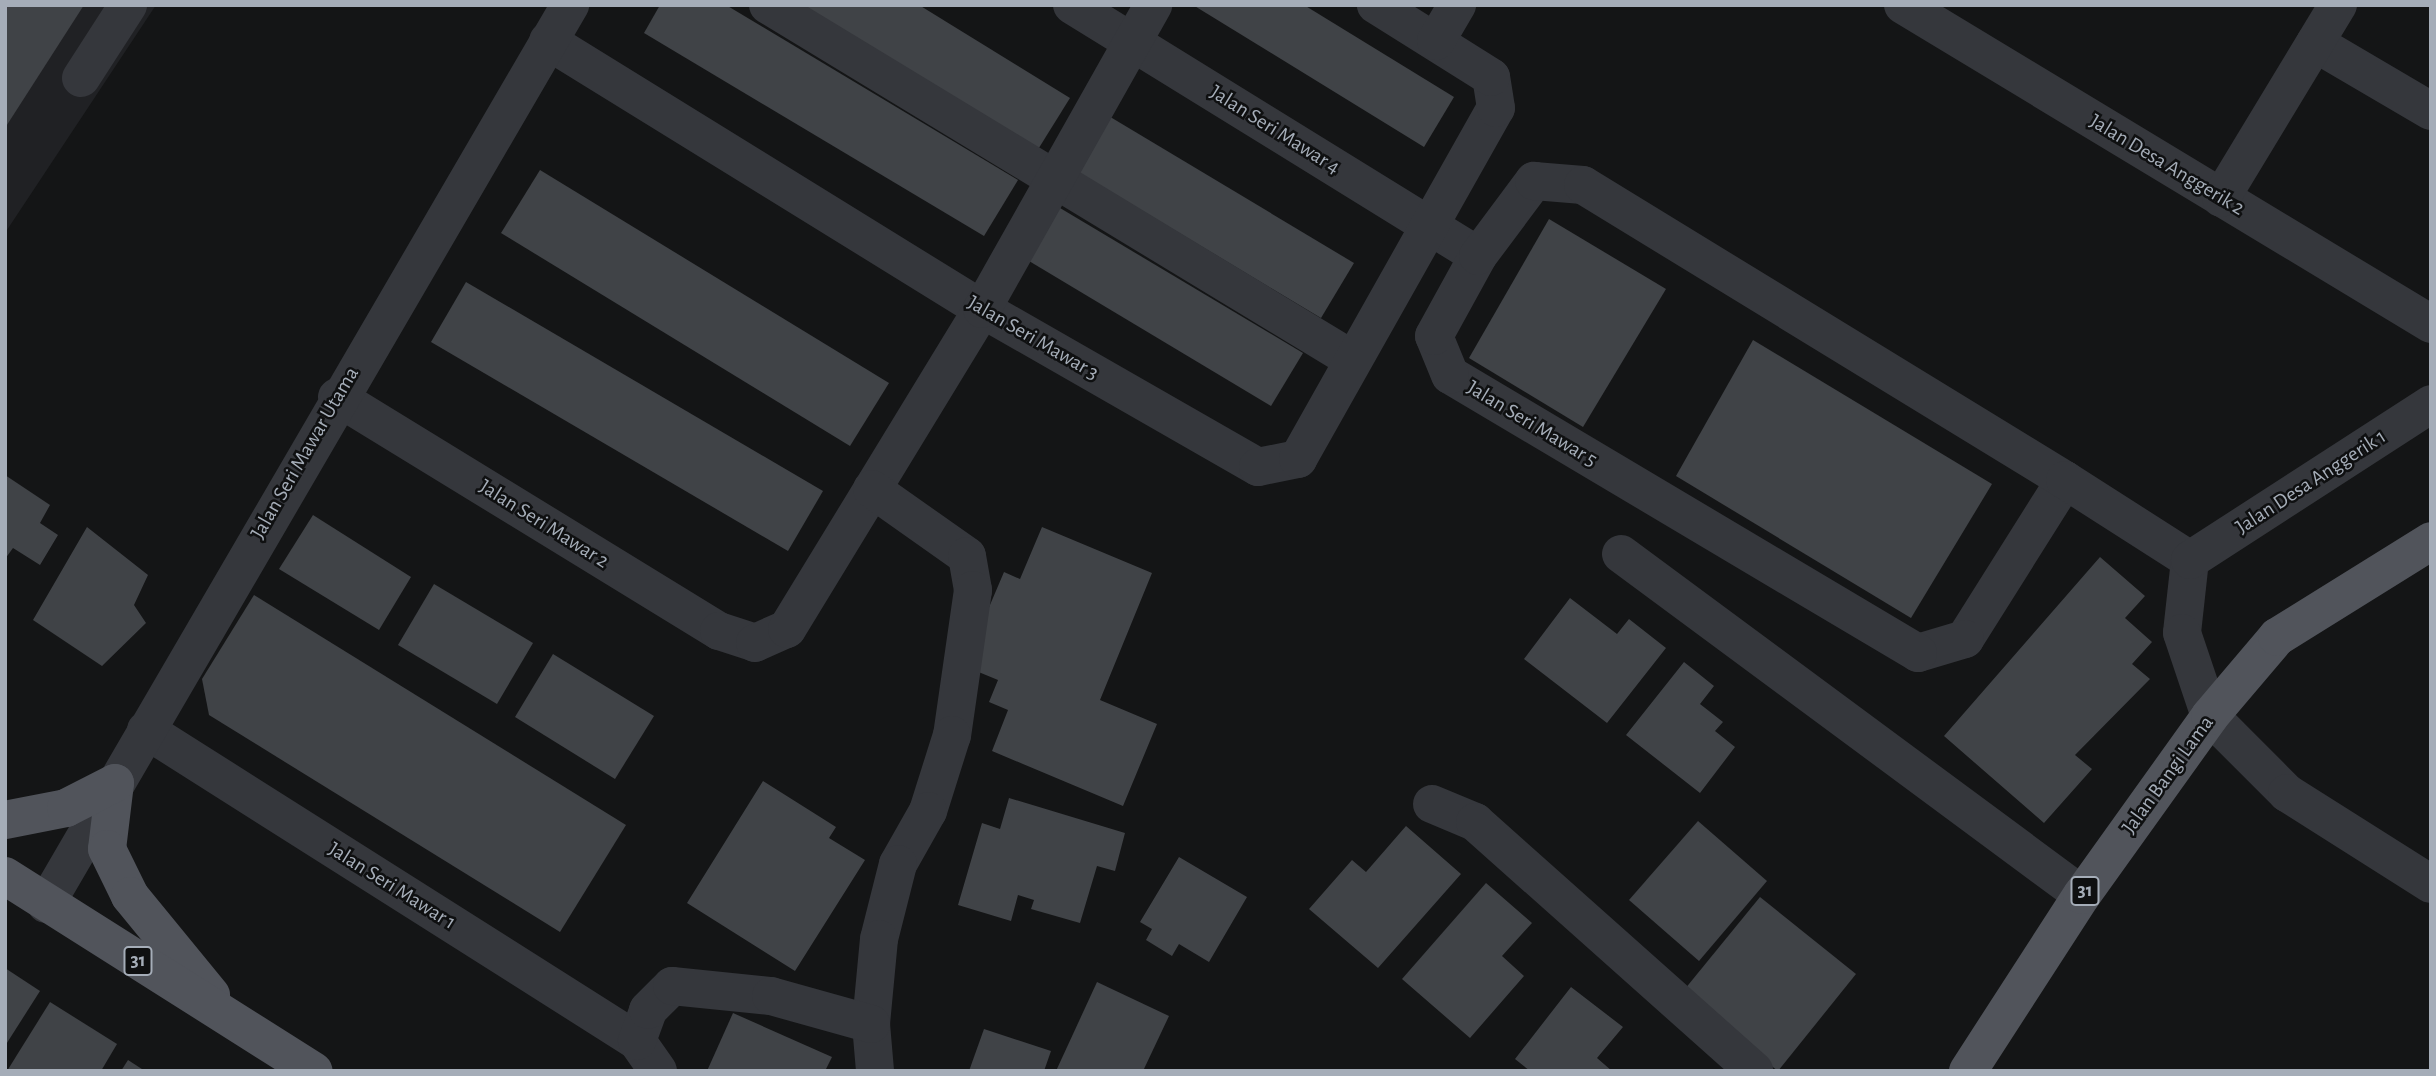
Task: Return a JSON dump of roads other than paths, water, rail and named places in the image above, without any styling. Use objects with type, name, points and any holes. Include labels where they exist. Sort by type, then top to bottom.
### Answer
[{"type":"main road","name":"Jalan Bangi Lama","points":[[1968,1071],[2082,895],[2210,716],[2277,637],[2431,541]]},
{"type":"main road","points":[[5,820],[66,808],[116,783]]},
{"type":"main road","points":[[116,783],[107,849],[130,896],[230,1018]]},
{"type":"main road","name":"31","points":[[5,876],[314,1071]]},
{"type":"street","points":[[82,78],[128,5]]},
{"type":"street","name":"Jalan Seri Mawar Utama","points":[[46,904],[337,397],[570,5]]},
{"type":"street","points":[[768,5],[1353,360]]},
{"type":"street","name":"Jalan Seri Mawar 4","points":[[1072,5],[1478,256]]},
{"type":"street","points":[[875,1071],[871,1024],[879,940],[898,864],[928,811],[952,735],[973,590],[967,556],[872,489],[982,309],[1153,5]]},
{"type":"street","name":"Jalan Seri Mawar 3","points":[[548,41],[982,309],[1258,467],[1298,459],[1496,108],[1491,78],[1376,5]]},
{"type":"street","points":[[1436,41],[1457,5]]},
{"type":"street","name":"Jalan Desa Anggerik 2","points":[[1903,5],[2431,324]]},
{"type":"street","points":[[2221,198],[2338,5]]},
{"type":"street","points":[[2315,43],[2431,111]]},
{"type":"street","name":"Jalan Seri Mawar 5","points":[[2065,480],[1965,639],[1918,653],[1450,374],[1434,336],[1478,256],[1534,181],[1583,185],[2065,480],[2190,560]]},
{"type":"street","name":"Jalan Seri Mawar 2","points":[[337,397],[719,631],[755,643],[787,629],[872,489]]},
{"type":"street","name":"Jalan Desa Anggerik 1","points":[[2190,560],[2431,404]]},
{"type":"street","points":[[1621,554],[2082,895]]},
{"type":"street","points":[[2190,560],[2182,633],[2210,716],[2287,793],[2431,884]]},
{"type":"street","name":"Jalan Seri Mawar 1","points":[[146,730],[647,1056]]},
{"type":"street","points":[[1432,804],[1475,822],[1754,1071]]},
{"type":"street","points":[[647,1056],[648,1010],[672,986],[771,996],[871,1024]]}]
